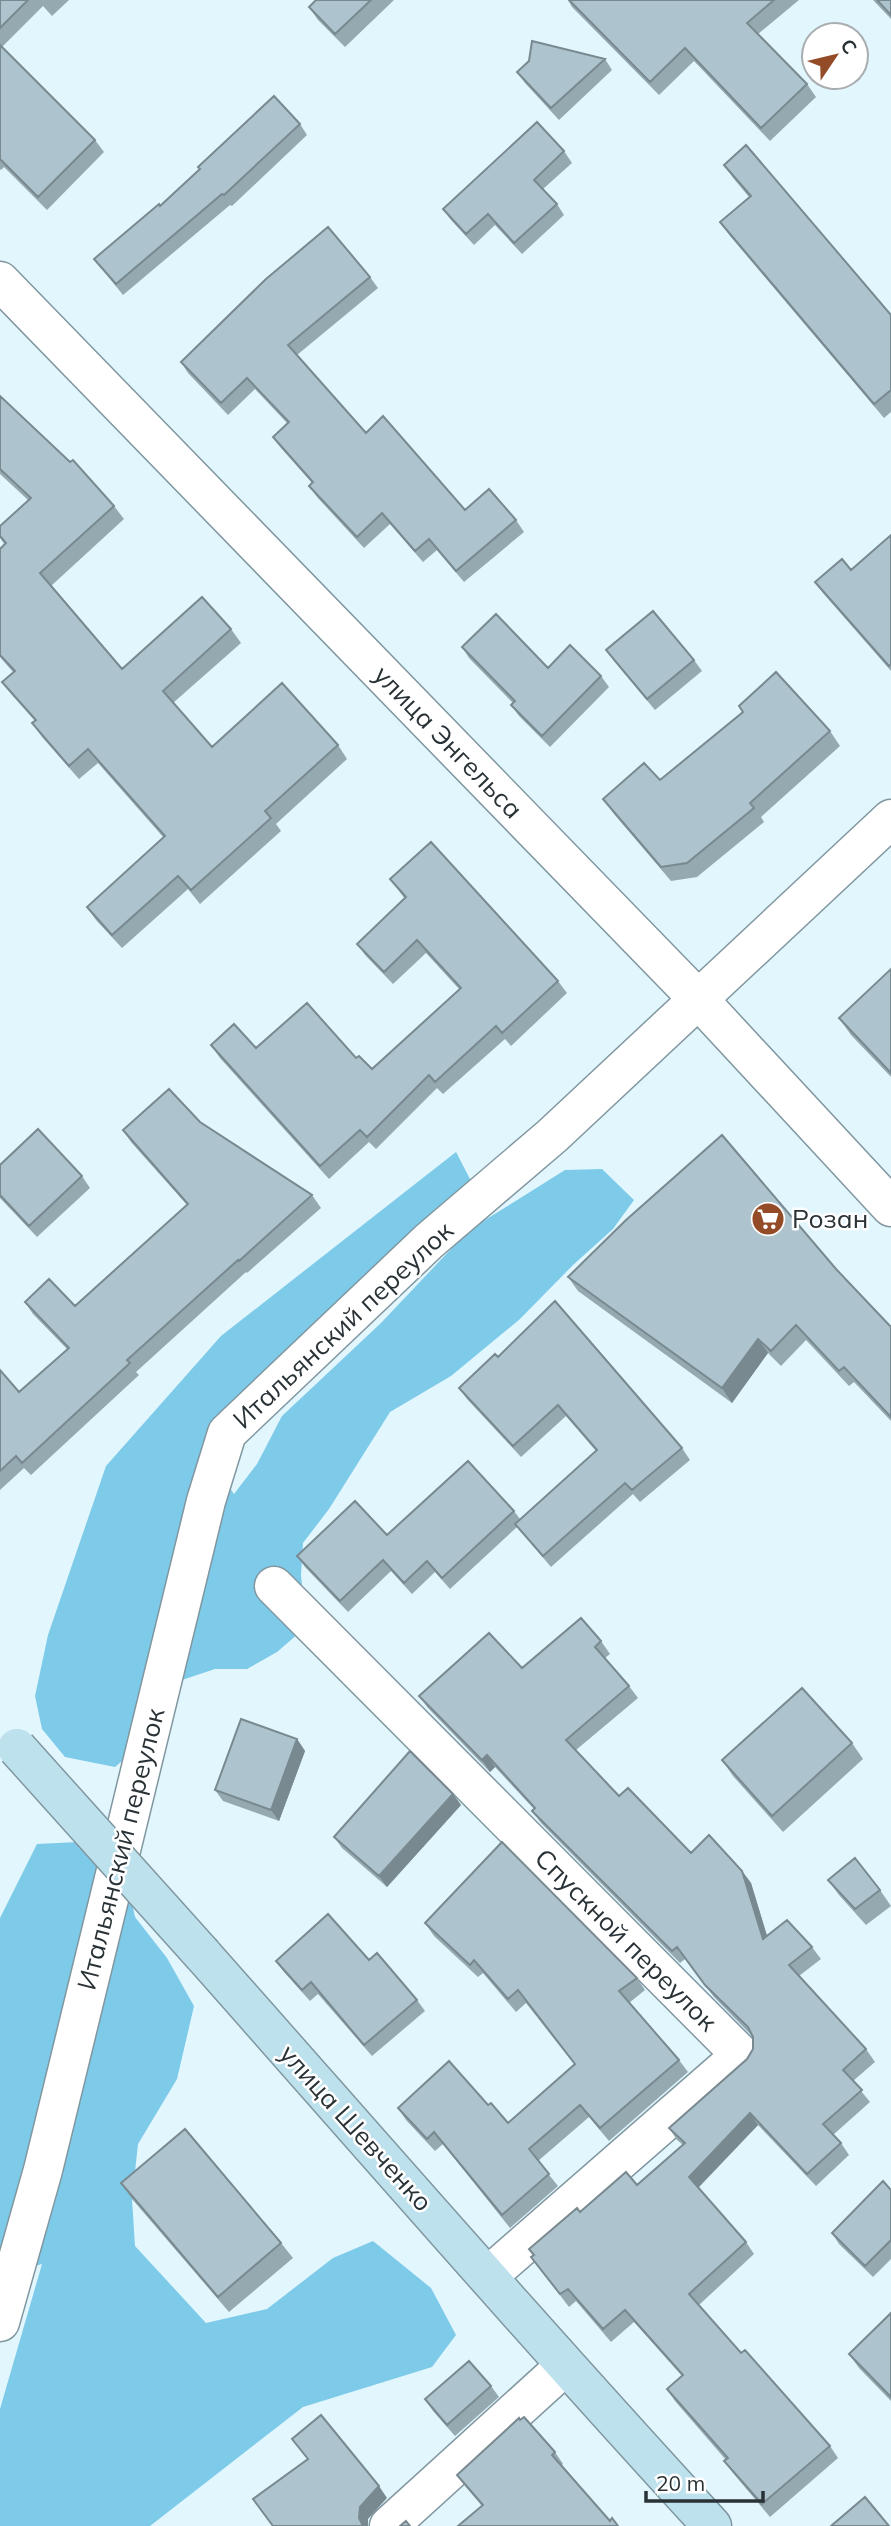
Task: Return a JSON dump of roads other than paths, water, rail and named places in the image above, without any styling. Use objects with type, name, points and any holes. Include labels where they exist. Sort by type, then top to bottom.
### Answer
[{"type":"street","name":"улица Энгельса","points":[[0,281],[699,1000],[891,1208]]},
{"type":"street","name":"Итальянский переулок","points":[[0,2322],[54,2125],[206,1500],[228,1433],[429,1241],[552,1136],[891,819]]},
{"type":"street","name":"Спускной переулок","points":[[274,1586],[741,2055],[488,2276]]},
{"type":"street","name":"улица Шевченко","points":[[8,1739],[203,1955],[565,2366],[712,2526]]},
{"type":"street","points":[[389,2526],[565,2366]]},
{"type":"place","name":"Розан","points":[[768,1219]]}]
